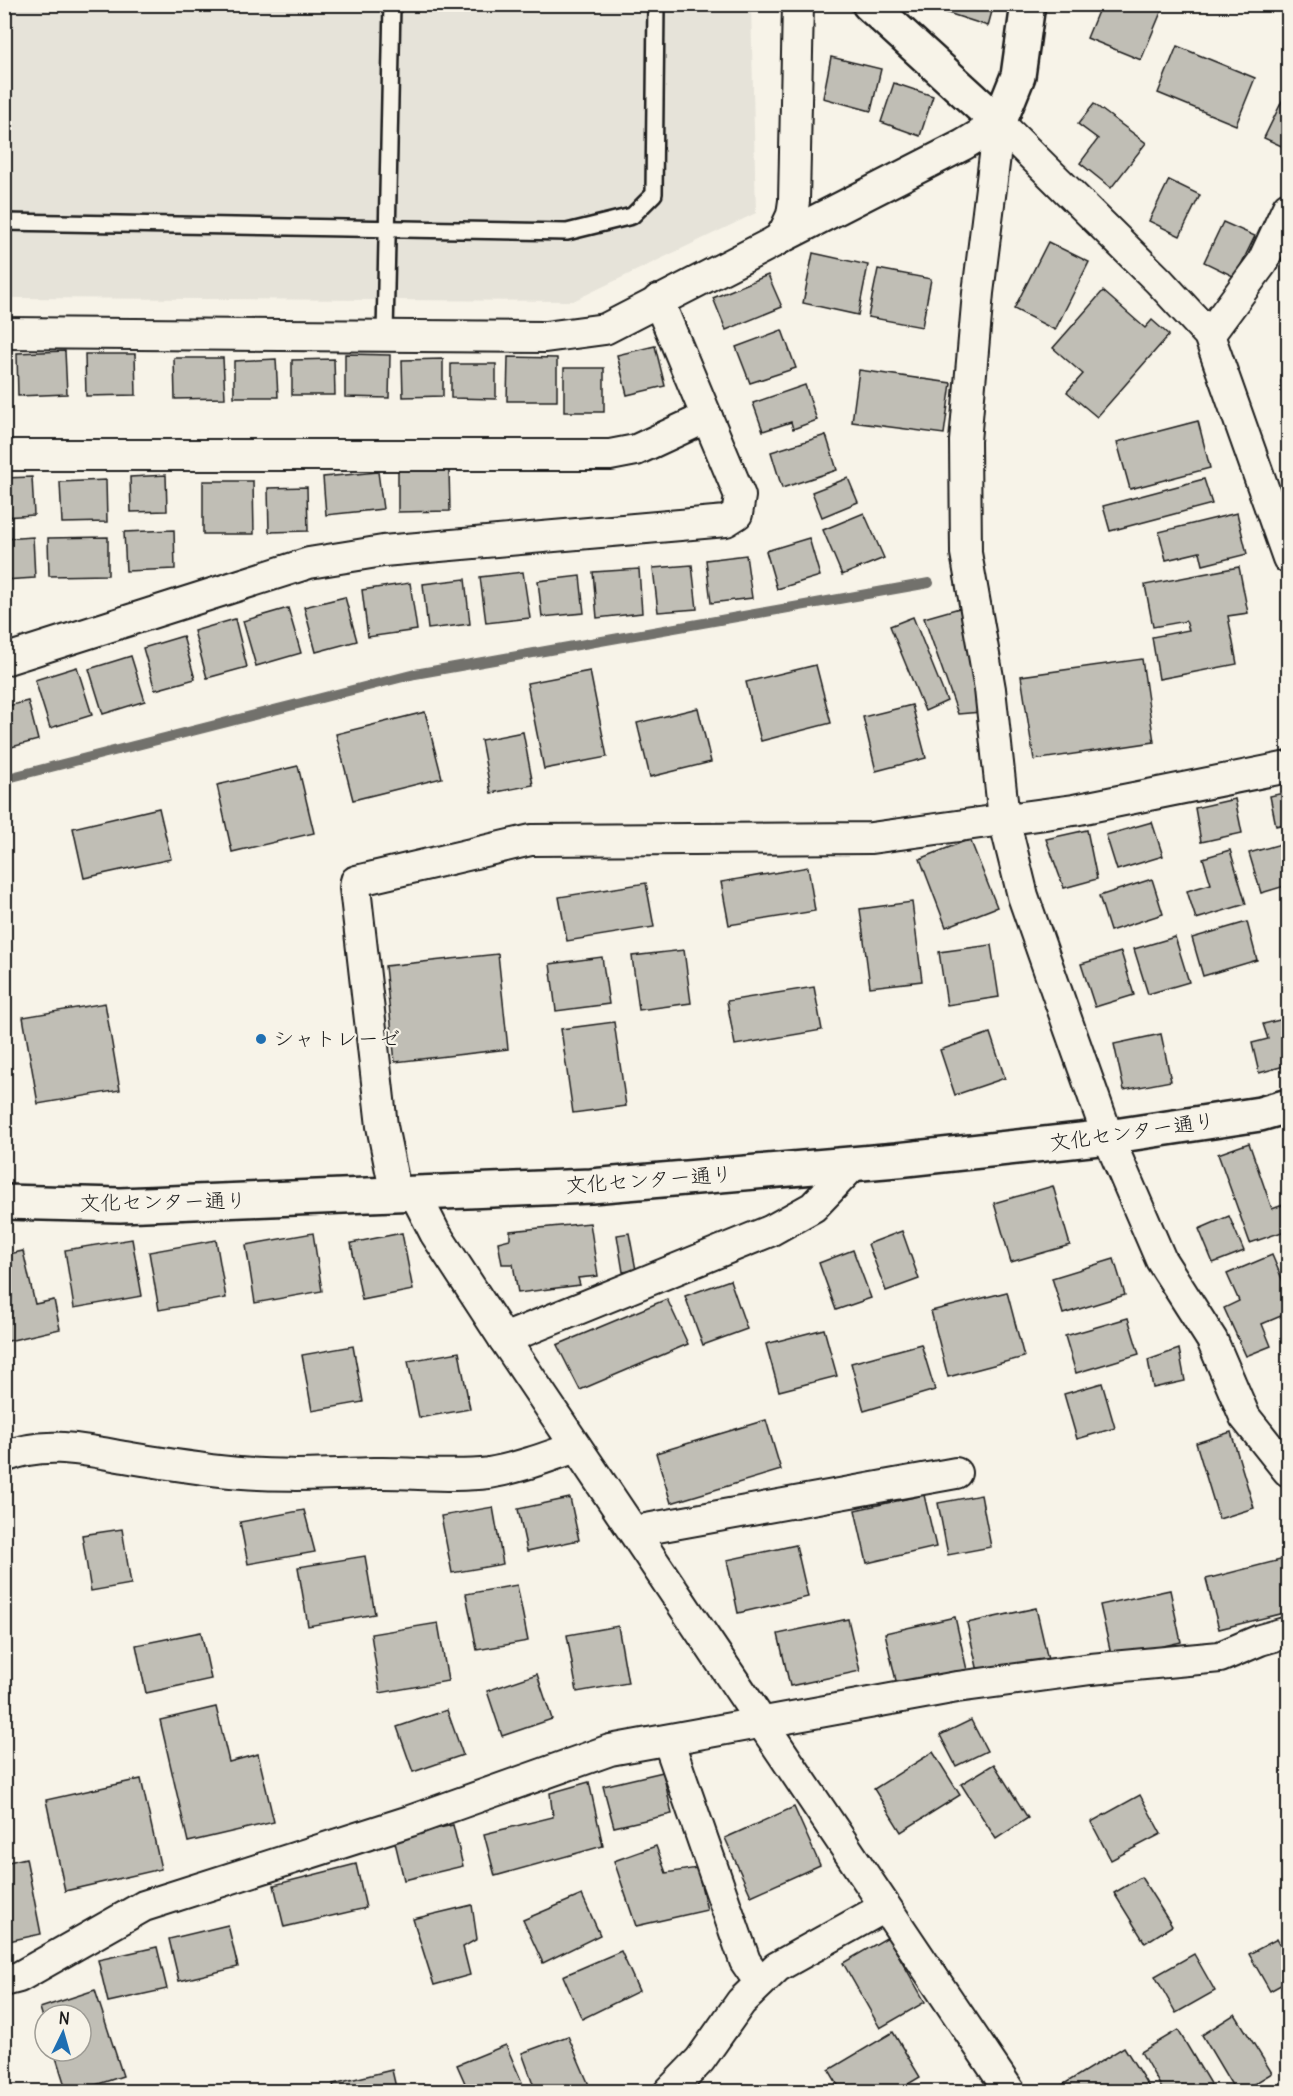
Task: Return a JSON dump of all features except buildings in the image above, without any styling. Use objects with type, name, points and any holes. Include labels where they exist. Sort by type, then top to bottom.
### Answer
[{"type":"street","points":[[779,239],[792,215],[795,182],[798,4]]},
{"type":"street","points":[[869,4],[999,123],[1159,281],[1209,335],[1288,556]]},
{"type":"street","points":[[1028,4],[1018,76],[999,123],[978,293],[965,441],[966,553],[990,689],[1004,819],[1023,896],[1108,1137],[1161,1260],[1212,1340],[1245,1417],[1288,1471]]},
{"type":"street","points":[[4,333],[385,334],[545,337],[605,329],[963,145],[999,123]]},
{"type":"street","points":[[1209,335],[1262,263],[1288,207]]},
{"type":"street","points":[[4,660],[251,580],[338,557],[383,551],[726,521],[737,513],[740,496],[658,300]]},
{"type":"street","points":[[4,455],[610,455],[636,450],[707,417]]},
{"type":"street","points":[[1010,2091],[635,1531],[576,1447],[435,1233],[406,1195],[382,1126],[354,888],[356,881],[531,840],[871,838],[1074,810],[1288,767]]},
{"type":"street","name":"文化センター通り","points":[[4,1202],[120,1205],[591,1186],[854,1164],[1108,1137],[1260,1114],[1288,1106]]},
{"type":"street","points":[[504,1339],[770,1231],[813,1207],[854,1164]]},
{"type":"street","points":[[4,1457],[28,1449],[74,1448],[159,1463],[293,1477],[377,1473],[467,1474],[489,1473],[526,1464],[576,1447]]},
{"type":"street","points":[[635,1531],[956,1473]]},
{"type":"street","points":[[4,1981],[19,1977],[144,1906],[410,1821],[610,1750],[957,1687],[1091,1669],[1220,1657],[1260,1640],[1288,1632]]},
{"type":"street","points":[[668,1740],[745,1961],[760,1983]]},
{"type":"street","points":[[669,2091],[700,2060],[741,2002],[777,1967],[885,1907]]},
{"type":"lane","points":[[385,334],[392,4]]},
{"type":"lane","points":[[4,222],[567,232],[632,216],[654,194],[656,4]]},
{"type":"shaded area","points":[[5,5],[751,5],[756,213],[573,301],[5,298]]},
{"type":"waterway","points":[[4,779],[415,674],[929,583]]},
{"type":"place","name":"シャトレーゼ","points":[[261,1039]]}]
